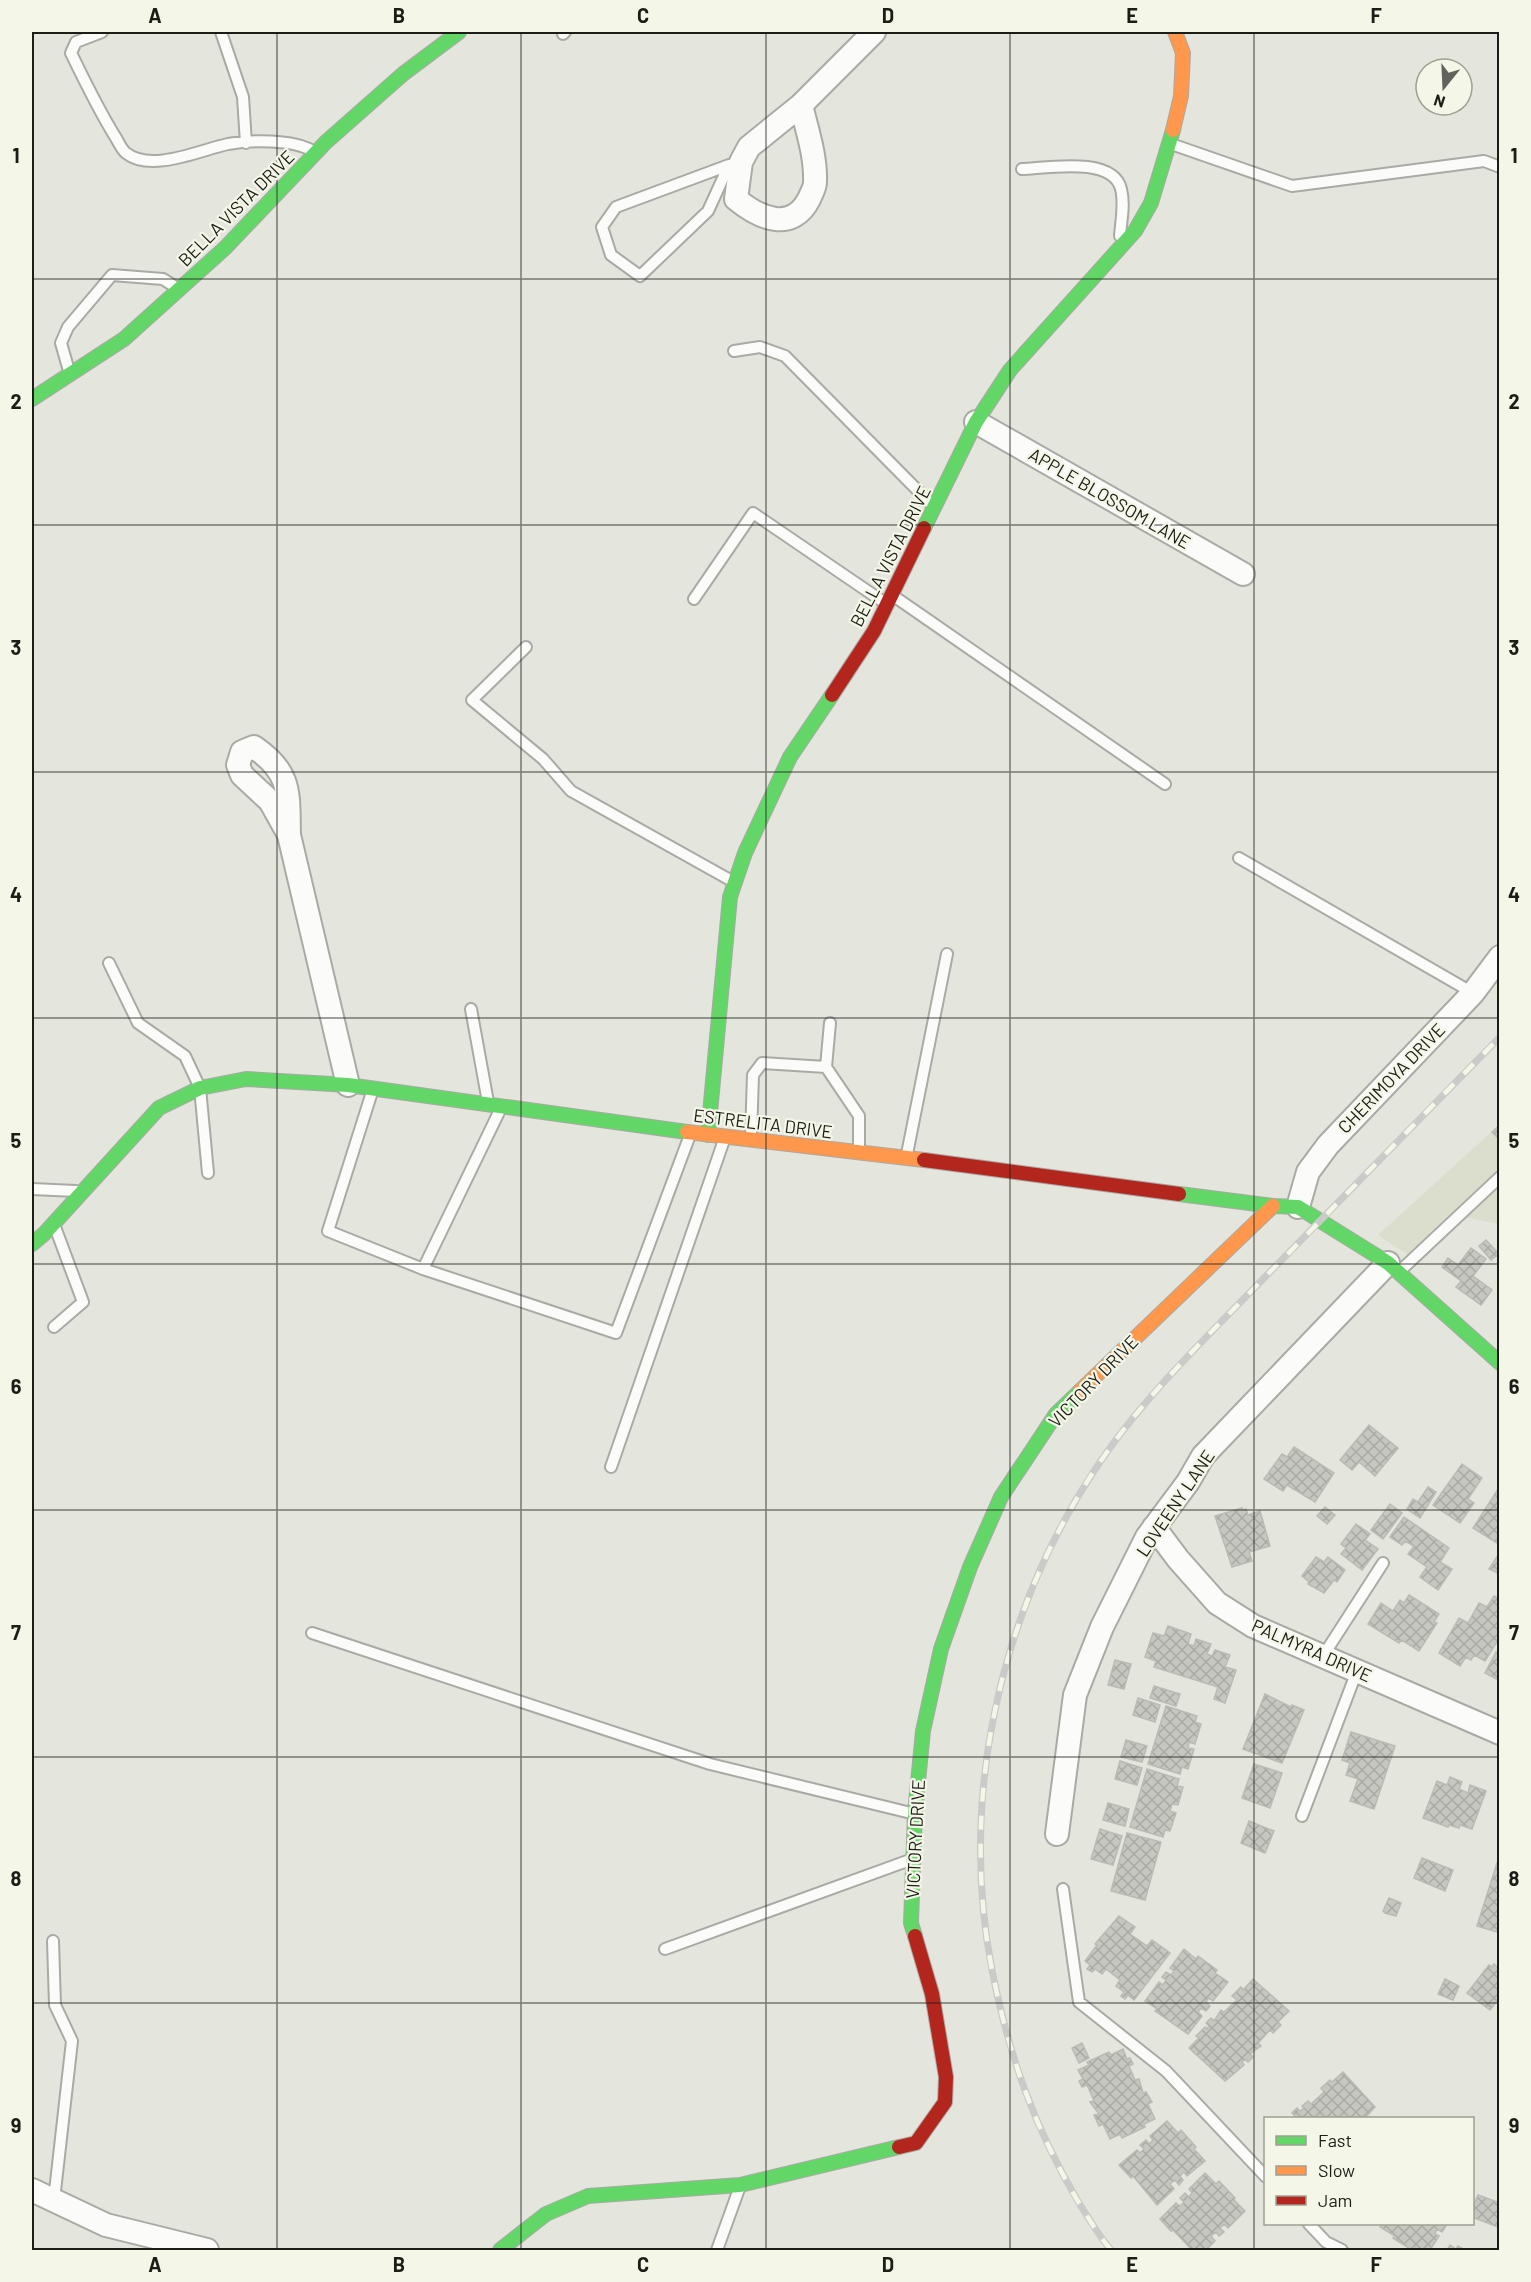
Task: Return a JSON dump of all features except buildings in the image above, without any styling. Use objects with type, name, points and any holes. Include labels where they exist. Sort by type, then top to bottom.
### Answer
[{"type":"street","name":"BELLA VISTA DRIVE","points":[[32,399],[124,339],[225,248],[316,152],[403,74],[459,32]]},
{"type":"street","points":[[801,105],[814,163],[816,185],[803,210],[787,220],[773,219],[750,210],[736,199],[735,164],[749,147],[801,105],[874,32]]},
{"type":"street","name":"BELLA VISTA DRIVE","points":[[708,1135],[730,897],[745,853],[790,757],[874,631],[976,422],[1010,370],[1135,231],[1151,203],[1170,143],[1181,96],[1184,53],[1177,37]]},
{"type":"street","name":"APPLE BLOSSOM LANE","points":[[976,422],[1243,574]]},
{"type":"street","points":[[289,835],[348,1085]]},
{"type":"street","name":"CHERIMOYA DRIVE","points":[[1298,1207],[1308,1172],[1328,1145],[1473,993],[1500,957]]},
{"type":"street","name":"ESTRELITA DRIVE","points":[[32,1244],[54,1224],[159,1107],[200,1088],[246,1079],[348,1085],[708,1135],[907,1158],[1273,1206],[1298,1207],[1393,1267],[1500,1363]]},
{"type":"street","name":"VICTORY DRIVE","points":[[500,2250],[546,2214],[588,2196],[740,2185],[916,2143],[945,2102],[946,2077],[932,1994],[911,1923],[915,1813],[923,1731],[941,1649],[970,1567],[1001,1497],[1056,1414],[1273,1206]]},
{"type":"street","name":"LOVEENY LANE","points":[[1057,1834],[1075,1695],[1102,1627],[1154,1527],[1188,1482],[1203,1456],[1393,1267]]},
{"type":"street","name":"PALMYRA DRIVE","points":[[1154,1527],[1178,1559],[1217,1603],[1253,1626],[1500,1733]]},
{"type":"street","points":[[32,2190],[106,2225],[207,2250]]},
{"type":"lane","points":[[102,32],[76,42],[71,53],[107,124],[125,152],[138,160],[168,160],[230,144],[246,143],[277,142],[302,145],[316,152]]},
{"type":"lane","points":[[221,32],[243,97],[246,143]]},
{"type":"lane","points":[[1177,37],[1191,32]]},
{"type":"lane","points":[[1170,143],[1292,186],[1484,160],[1500,167]]},
{"type":"lane","points":[[735,164],[708,211],[640,276],[611,255],[602,227],[616,207],[735,164]]},
{"type":"lane","points":[[1022,169],[1094,167],[1110,174],[1118,181],[1123,197],[1119,249]]},
{"type":"lane","points":[[70,374],[61,343],[68,327],[112,275],[163,279],[180,289]]},
{"type":"lane","points":[[734,351],[760,347],[785,356],[935,509]]},
{"type":"lane","points":[[694,599],[753,513],[890,600],[1165,784]]},
{"type":"lane","points":[[526,647],[472,700],[543,759],[571,791],[735,883]]},
{"type":"lane","points":[[1239,858],[1473,993]]},
{"type":"lane","points":[[907,1158],[947,954]]},
{"type":"lane","points":[[109,963],[138,1023],[185,1056],[200,1088],[208,1173]]},
{"type":"lane","points":[[423,1269],[495,1106],[471,1009]]},
{"type":"lane","points":[[830,1023],[826,1067],[859,1116],[859,1152]]},
{"type":"lane","points":[[751,1140],[753,1075],[762,1063],[826,1067]]},
{"type":"lane","points":[[374,1089],[328,1231],[423,1269],[616,1333],[691,1132]]},
{"type":"lane","points":[[611,1467],[725,1136]]},
{"type":"lane","points":[[1393,1267],[1500,1177]]},
{"type":"lane","points":[[32,1189],[83,1192]]},
{"type":"lane","points":[[54,1224],[83,1302],[54,1327]]},
{"type":"lane","points":[[1323,1656],[1383,1563]]},
{"type":"lane","points":[[312,1633],[710,1764],[915,1813]]},
{"type":"lane","points":[[1302,1816],[1357,1671]]},
{"type":"lane","points":[[664,1949],[913,1859]]},
{"type":"lane","points":[[1063,1889],[1079,2002],[1166,2071],[1264,2175]]},
{"type":"lane","points":[[53,1941],[55,2005],[72,2041],[54,2200]]},
{"type":"lane","points":[[717,2250],[740,2185]]},
{"type":"lane","points":[[1311,2225],[1326,2242],[1342,2250]]},
{"type":"shaded area","points":[[1499,1125],[1499,1224],[1458,1216],[1413,1258],[1378,1235]]},
{"type":"railway","points":[[1111,2250],[1079,2203],[1036,2119],[1006,2032],[992,1970],[983,1905],[981,1840],[985,1775],[995,1710],[1011,1647],[1033,1586],[1061,1527],[1094,1471],[1132,1419],[1197,1347],[1500,1037]]},
{"type":"traffic: fast","points":[[32,399],[124,339],[225,248],[326,142],[403,74],[459,32]]},
{"type":"traffic: fast","points":[[924,528],[976,422],[1010,370],[1135,231],[1151,203],[1173,130]]},
{"type":"traffic: fast","points":[[708,1135],[730,897],[745,853],[790,757],[832,695]]},
{"type":"traffic: fast","points":[[32,1244],[44,1234],[159,1108],[200,1088],[246,1079],[348,1085],[687,1132]]},
{"type":"traffic: fast","points":[[1179,1194],[1298,1207],[1388,1263],[1500,1363]]},
{"type":"traffic: fast","points":[[915,1936],[911,1923],[915,1813],[923,1731],[941,1649],[970,1567],[1001,1497],[1056,1414],[1080,1391]]},
{"type":"traffic: fast","points":[[500,2250],[546,2214],[588,2196],[740,2185],[899,2147]]},
{"type":"traffic: slow","points":[[1173,130],[1181,96],[1183,53],[1175,32]]},
{"type":"traffic: slow","points":[[687,1132],[924,1160]]},
{"type":"traffic: slow","points":[[1080,1391],[1273,1206]]},
{"type":"traffic: jam","points":[[832,695],[874,631],[924,528]]},
{"type":"traffic: jam","points":[[924,1160],[1179,1194]]},
{"type":"traffic: jam","points":[[899,2147],[916,2143],[945,2102],[946,2077],[932,1994],[915,1936]]}]
